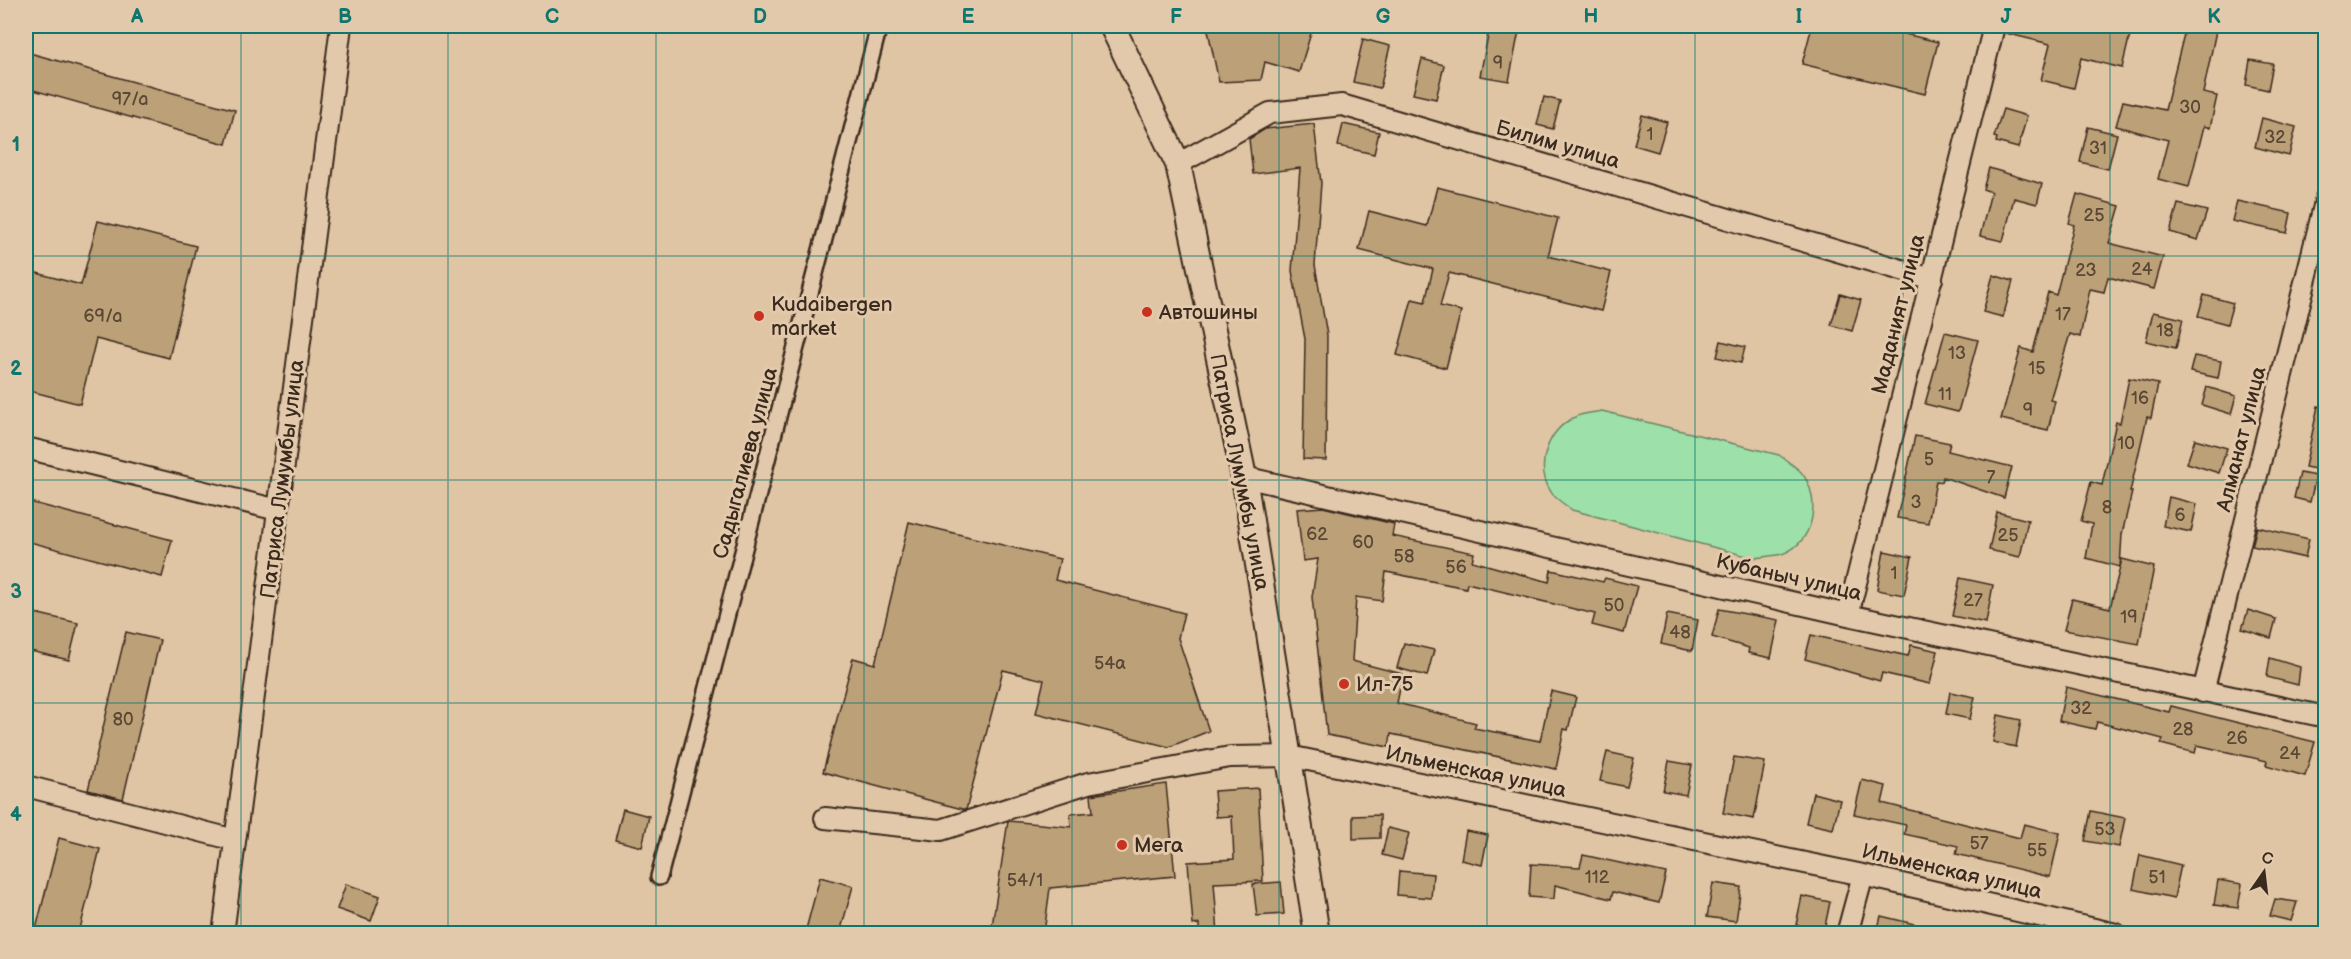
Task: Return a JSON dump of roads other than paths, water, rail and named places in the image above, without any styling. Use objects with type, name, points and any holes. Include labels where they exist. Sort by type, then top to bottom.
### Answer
[{"type":"street","name":"Патриса Лумумбы улица","points":[[223,933],[341,26]]},
{"type":"street","name":"Садыгалиева улица","points":[[659,877],[879,26]]},
{"type":"street","name":"Патриса Лумумбы улица","points":[[1112,26],[1178,164],[1244,477],[1317,933]]},
{"type":"street","name":"Маданият улица","points":[[1848,615],[1932,279],[1989,27]]},
{"type":"street","name":"Билим улица","points":[[1178,164],[1270,113],[1342,105],[1932,279]]},
{"type":"street","name":"Алманат улица","points":[[2203,692],[2325,198]]},
{"type":"street","points":[[26,448],[278,510]]},
{"type":"street","name":"Кубаныч улица","points":[[1244,477],[1848,615],[2325,717]]},
{"type":"street","name":"Ильменская улица","points":[[825,818],[941,830],[1088,783],[1230,757],[1289,756],[1863,875],[2116,933]]},
{"type":"street","points":[[26,786],[235,840]]},
{"type":"street","points":[[1847,933],[1863,875]]},
{"type":"place","name":"Автошины","points":[[1147,312]]},
{"type":"place","name":"Kudaibergen market","points":[[759,316]]},
{"type":"place","name":"Ил-75","points":[[1344,684]]},
{"type":"place","name":"Мега","points":[[1122,845]]}]
